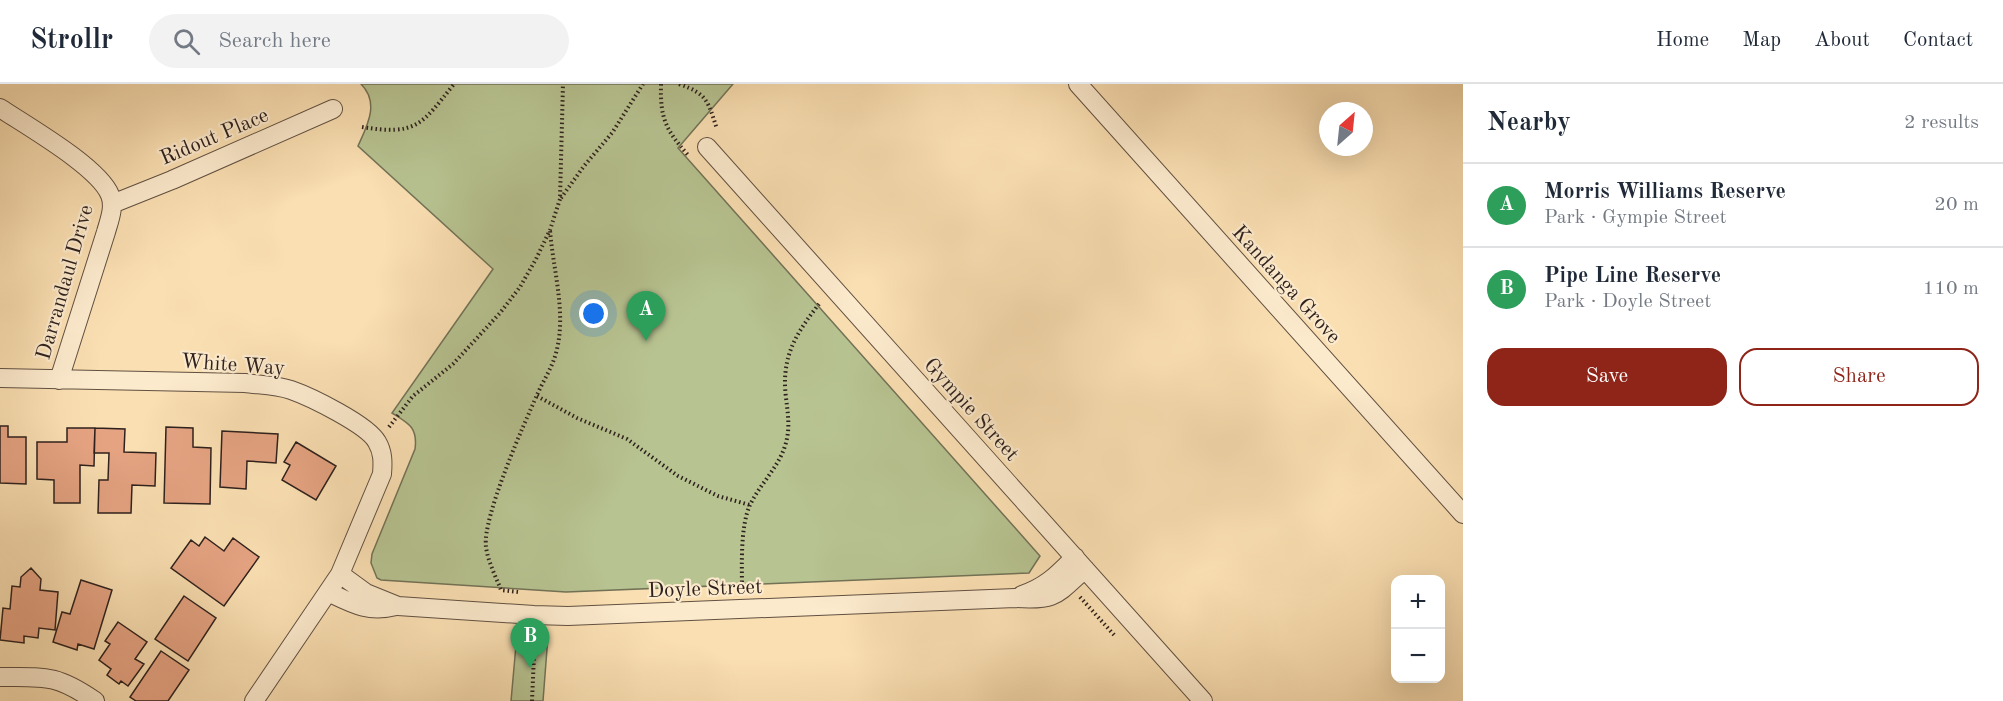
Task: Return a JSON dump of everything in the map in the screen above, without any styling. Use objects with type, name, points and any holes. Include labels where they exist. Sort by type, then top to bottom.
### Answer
[{"type":"street","name":"Kandanga Grove","points":[[1078,84],[1463,514]]},
{"type":"street","name":"Darrandaul Drive","points":[[0,108],[83,164],[106,188],[112,204],[106,232],[59,380]]},
{"type":"street","name":"Ridout Place","points":[[112,204],[333,109]]},
{"type":"street","name":"Gympie Street","points":[[707,147],[1203,701]]},
{"type":"street","name":"White Way","points":[[0,378],[245,383],[269,386],[290,390],[322,404],[363,428],[373,435],[378,443]]},
{"type":"street","points":[[254,701],[340,574],[382,474],[383,462],[378,443]]},
{"type":"street","name":"Doyle Street","points":[[328,592],[369,609],[382,610],[398,606],[534,615],[1015,598],[1040,600],[1051,597],[1080,563]]},
{"type":"street","name":"Doyle Street","points":[[340,574],[366,593],[398,606]]},
{"type":"street","points":[[0,677],[52,678],[75,687],[95,701]]},
{"type":"path","points":[[362,127],[409,129],[417,125],[436,106],[454,84]]},
{"type":"path","points":[[378,443],[405,405],[453,364],[500,313],[530,271],[550,230],[560,198],[563,84]]},
{"type":"path","points":[[560,198],[612,133],[643,84]]},
{"type":"path","points":[[679,84],[694,89],[708,101],[717,129]]},
{"type":"path","points":[[523,592],[501,590],[488,556],[486,538],[489,519],[501,485],[556,354],[560,303],[550,230]]},
{"type":"path","points":[[741,609],[742,554],[750,505],[785,447],[789,420],[785,386],[790,351],[794,338],[819,304]]},
{"type":"path","points":[[537,396],[577,418],[627,439],[678,476],[718,496],[750,505]]},
{"type":"path","points":[[532,701],[536,635],[534,615]]},
{"type":"green space","points":[[361,84],[733,84],[678,148],[1040,556],[1029,573],[566,592],[377,578],[371,563],[372,554],[416,442],[411,426],[392,413],[493,269],[358,146],[368,123],[371,107],[367,91]]},
{"type":"green space","points":[[517,634],[548,636],[543,701],[511,701]]},
{"type":"building","points":[[0,426],[8,426],[8,437],[26,437],[26,484],[0,483]]},
{"type":"building","points":[[166,427],[193,428],[193,447],[211,448],[210,504],[164,503]]},
{"type":"building","points":[[67,428],[95,428],[94,466],[80,465],[80,503],[54,503],[54,480],[37,479],[37,442],[67,442]]},
{"type":"building","points":[[95,428],[125,429],[124,452],[156,453],[155,486],[132,485],[131,513],[98,513],[99,480],[108,480],[109,453],[94,453]]},
{"type":"building","points":[[222,431],[278,434],[276,463],[247,461],[246,489],[220,487]]},
{"type":"building","points":[[296,442],[336,466],[316,500],[282,480],[290,465],[284,462]]},
{"type":"building","points":[[205,537],[224,551],[233,538],[259,557],[224,606],[171,568],[191,540],[199,546]]},
{"type":"building","points":[[31,568],[41,579],[40,590],[58,592],[55,630],[39,628],[38,638],[24,636],[24,643],[0,640],[3,608],[10,609],[12,586],[20,587],[21,577]]},
{"type":"building","points":[[81,580],[112,590],[94,649],[78,644],[77,650],[53,642],[62,612],[70,614]]},
{"type":"building","points":[[184,596],[216,618],[188,661],[155,639]]},
{"type":"building","points":[[118,622],[147,642],[135,659],[144,664],[128,686],[121,681],[119,684],[107,675],[111,669],[99,660],[110,644],[105,641]]},
{"type":"building","points":[[161,651],[189,670],[168,701],[136,701],[130,697]]},
{"type":"place","name":"Morris Williams Reserve","points":[[646,341]]},
{"type":"place","name":"Pipe Line Reserve","points":[[530,668]]}]
